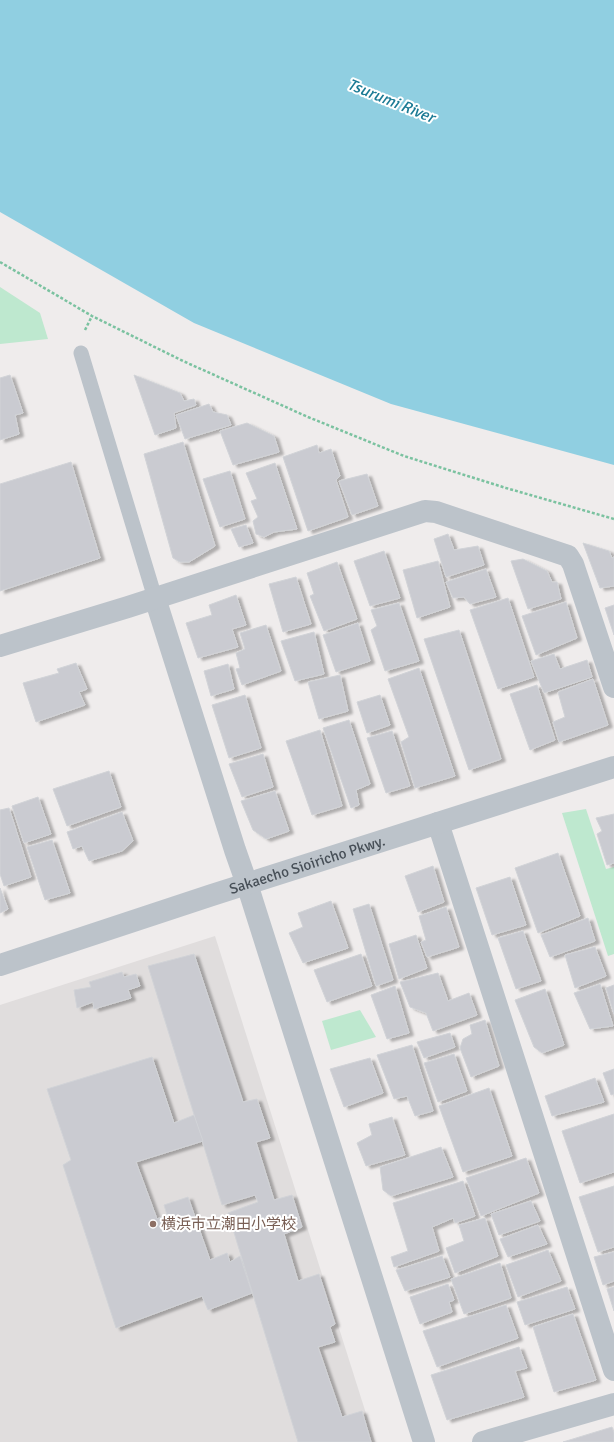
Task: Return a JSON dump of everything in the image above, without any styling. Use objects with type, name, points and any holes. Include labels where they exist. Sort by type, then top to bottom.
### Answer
[{"type":"street","points":[[0,646],[425,511],[436,512],[568,556],[573,564],[614,687]]},
{"type":"street","points":[[155,598],[424,1442]]},
{"type":"street","name":"Sakaecho Sioiricho Pkwy.","points":[[0,965],[247,884],[614,767]]},
{"type":"street","points":[[438,823],[614,1370]]},
{"type":"street","points":[[483,1442],[614,1404]]},
{"type":"lane","points":[[81,353],[155,598]]},
{"type":"path","points":[[0,262],[92,316],[183,361],[308,417],[404,456],[506,488],[614,519]]},
{"type":"shaded area","name":"横浜市立潮田小学校","points":[[215,936],[375,1442],[0,1442],[0,1005]]},
{"type":"green space","points":[[0,287],[40,313],[48,339],[0,344]]},
{"type":"green space","points":[[586,809],[606,869],[614,867],[614,954],[608,956],[562,813]]},
{"type":"green space","points":[[360,1010],[376,1037],[331,1050],[322,1021]]},
{"type":"water","name":"Tsurumi River","points":[[0,0],[614,0],[614,465],[391,404],[194,323],[0,212]]},
{"type":"building","points":[[10,375],[23,413],[15,415],[19,434],[0,440],[0,378]]},
{"type":"building","points":[[134,375],[180,393],[184,401],[194,399],[196,405],[174,413],[176,428],[155,435]]},
{"type":"building","points":[[209,404],[213,412],[227,415],[231,425],[185,439],[176,415]]},
{"type":"building","points":[[247,423],[274,436],[279,452],[233,465],[220,431]]},
{"type":"building","points":[[183,442],[215,546],[189,562],[180,562],[173,558],[144,454]]},
{"type":"building","points":[[317,445],[319,453],[331,449],[340,476],[336,480],[348,517],[308,531],[283,457]]},
{"type":"building","points":[[71,462],[100,558],[0,591],[0,484]]},
{"type":"building","points":[[275,463],[297,529],[274,532],[264,537],[256,534],[253,521],[258,517],[251,501],[257,499],[246,473]]},
{"type":"building","points":[[230,471],[245,519],[220,527],[203,479]]},
{"type":"building","points":[[367,474],[378,506],[352,515],[339,481]]},
{"type":"building","points":[[246,525],[253,543],[239,547],[231,529]]},
{"type":"building","points":[[448,534],[454,550],[478,546],[484,565],[446,577],[434,539]]},
{"type":"building","points":[[583,543],[609,551],[612,558],[614,557],[614,586],[600,588]]},
{"type":"building","points":[[384,551],[400,598],[370,606],[354,561]]},
{"type":"building","points":[[523,559],[547,571],[552,582],[557,582],[561,599],[528,609],[511,561]]},
{"type":"building","points":[[438,561],[450,607],[417,618],[403,570]]},
{"type":"building","points":[[337,562],[357,619],[324,631],[310,596],[314,594],[307,573]]},
{"type":"building","points":[[486,569],[496,597],[470,604],[464,597],[453,598],[446,582]]},
{"type":"building","points":[[296,577],[311,624],[283,632],[269,584]]},
{"type":"building","points":[[236,595],[246,625],[232,629],[238,647],[198,658],[186,623],[212,615],[209,605]]},
{"type":"building","points":[[508,598],[534,677],[498,689],[470,610]]},
{"type":"building","points":[[566,602],[577,638],[536,655],[522,616]]},
{"type":"building","points":[[399,603],[419,661],[385,671],[371,630],[377,626],[371,610]]},
{"type":"building","points":[[614,605],[614,635],[605,608]]},
{"type":"building","points":[[358,623],[370,661],[336,672],[323,635]]},
{"type":"building","points":[[266,625],[281,671],[242,685],[236,669],[240,668],[236,653],[245,649],[240,633]]},
{"type":"building","points":[[459,630],[501,759],[469,770],[424,639]]},
{"type":"building","points":[[314,632],[324,674],[295,681],[281,641]]},
{"type":"building","points":[[554,654],[560,669],[587,660],[592,677],[544,693],[531,661]]},
{"type":"building","points":[[76,663],[87,689],[79,692],[85,705],[36,722],[23,683],[59,673],[57,669]]},
{"type":"building","points":[[228,664],[234,689],[211,696],[204,671]]},
{"type":"building","points":[[419,668],[455,776],[415,788],[401,742],[409,737],[388,679]]},
{"type":"building","points":[[340,675],[348,711],[319,719],[308,682]]},
{"type":"building","points":[[593,679],[608,725],[559,742],[553,722],[565,717],[558,692]]},
{"type":"building","points":[[537,685],[555,740],[530,750],[510,694]]},
{"type":"building","points":[[245,695],[261,748],[229,758],[212,705]]},
{"type":"building","points":[[380,695],[390,725],[367,733],[357,702]]},
{"type":"building","points":[[349,720],[370,784],[356,790],[359,805],[351,808],[323,728]]},
{"type":"building","points":[[320,730],[342,806],[312,815],[286,741]]},
{"type":"building","points":[[392,731],[410,786],[386,793],[367,738]]},
{"type":"building","points":[[263,754],[273,787],[242,797],[229,764]]},
{"type":"building","points":[[109,771],[121,807],[67,826],[53,789]]},
{"type":"building","points":[[275,791],[289,831],[266,839],[253,830],[241,801]]},
{"type":"building","points":[[38,797],[51,834],[24,843],[12,806]]},
{"type":"building","points":[[9,808],[31,877],[4,886],[0,874],[0,810]]},
{"type":"building","points":[[122,812],[133,841],[122,851],[89,861],[82,846],[73,849],[67,832]]},
{"type":"building","points":[[614,814],[614,863],[607,865],[597,834],[602,831],[596,818]]},
{"type":"building","points":[[52,840],[70,893],[45,900],[27,847]]},
{"type":"building","points":[[558,853],[580,916],[538,933],[515,868]]},
{"type":"building","points":[[433,866],[444,902],[418,912],[405,876]]},
{"type":"building","points":[[510,877],[526,925],[492,935],[476,888]]},
{"type":"building","points":[[0,888],[8,909],[0,913]]},
{"type":"building","points":[[331,901],[348,948],[303,963],[289,933],[303,927],[298,913]]},
{"type":"building","points":[[369,904],[393,980],[376,986],[353,909]]},
{"type":"building","points":[[446,907],[459,947],[427,957],[421,942],[426,940],[419,916]]},
{"type":"building","points":[[588,918],[595,941],[550,957],[541,935]]},
{"type":"building","points":[[523,931],[541,981],[516,989],[498,938]]},
{"type":"building","points":[[416,935],[427,968],[399,979],[389,944]]},
{"type":"building","points":[[595,947],[606,976],[575,988],[565,955]]},
{"type":"building","points":[[194,954],[243,1102],[257,1099],[270,1138],[256,1142],[274,1200],[292,1195],[302,1227],[284,1234],[298,1281],[319,1274],[335,1324],[330,1327],[335,1342],[318,1347],[342,1417],[362,1411],[371,1442],[298,1442],[228,1213],[258,1202],[255,1195],[222,1205],[148,966]]},
{"type":"building","points":[[361,954],[372,986],[327,1002],[314,970]]},
{"type":"building","points":[[122,972],[124,977],[136,974],[140,986],[128,990],[131,998],[94,1009],[93,1002],[77,1008],[74,990],[91,987],[89,982]]},
{"type":"building","points":[[438,973],[448,1001],[469,993],[477,1015],[433,1031],[426,1013],[410,1007],[400,982]]},
{"type":"building","points":[[600,984],[613,1026],[590,1029],[574,993]]},
{"type":"building","points":[[614,985],[614,1014],[606,988]]},
{"type":"building","points":[[395,986],[409,1033],[387,1039],[371,995]]},
{"type":"building","points":[[545,989],[564,1045],[542,1053],[534,1047],[515,1000]]},
{"type":"building","points":[[485,1020],[499,1066],[471,1077],[460,1048],[463,1039],[472,1034],[470,1025]]},
{"type":"building","points":[[450,1033],[455,1047],[424,1058],[417,1042]]},
{"type":"building","points":[[412,1045],[433,1111],[415,1116],[407,1096],[394,1099],[377,1055]]},
{"type":"building","points":[[454,1054],[467,1091],[438,1102],[424,1063]]},
{"type":"building","points":[[152,1057],[174,1123],[194,1115],[203,1141],[136,1162],[157,1219],[167,1215],[164,1205],[188,1197],[210,1260],[227,1253],[230,1262],[240,1256],[252,1293],[208,1310],[202,1296],[116,1328],[63,1165],[71,1160],[47,1089]]},
{"type":"building","points":[[370,1058],[383,1093],[344,1107],[330,1069]]},
{"type":"building","points":[[614,1069],[614,1094],[611,1095],[603,1073]]},
{"type":"building","points":[[595,1078],[604,1102],[552,1116],[545,1096]]},
{"type":"building","points":[[489,1088],[512,1156],[463,1172],[439,1106]]},
{"type":"building","points":[[614,1114],[614,1172],[580,1183],[562,1131]]},
{"type":"building","points":[[392,1117],[405,1155],[366,1166],[357,1143],[372,1135],[369,1124]]},
{"type":"building","points":[[441,1147],[453,1177],[391,1196],[383,1190],[380,1167]]},
{"type":"building","points":[[526,1158],[539,1193],[481,1216],[466,1178]]},
{"type":"building","points":[[463,1181],[475,1216],[455,1223],[453,1218],[432,1227],[439,1251],[394,1267],[391,1257],[408,1251],[393,1203]]},
{"type":"building","points":[[614,1186],[614,1247],[598,1252],[579,1197]]},
{"type":"building","points":[[531,1201],[540,1221],[499,1235],[491,1214]]},
{"type":"building","points":[[485,1218],[498,1256],[455,1273],[446,1248],[464,1241],[459,1225]]},
{"type":"building","points":[[538,1225],[547,1244],[508,1257],[500,1239]]},
{"type":"building","points":[[548,1250],[561,1281],[518,1297],[506,1265]]},
{"type":"building","points":[[614,1252],[614,1281],[603,1285],[594,1257]]},
{"type":"building","points":[[442,1256],[450,1277],[405,1291],[396,1270]]},
{"type":"building","points":[[500,1263],[511,1298],[464,1314],[451,1279]]},
{"type":"building","points":[[448,1284],[454,1300],[449,1302],[452,1312],[420,1324],[410,1297]]},
{"type":"building","points":[[567,1287],[575,1309],[525,1325],[517,1302]]},
{"type":"building","points":[[614,1287],[614,1311],[607,1289]]},
{"type":"building","points":[[506,1305],[518,1338],[437,1367],[423,1331]]},
{"type":"building","points":[[573,1314],[596,1380],[554,1392],[533,1327]]},
{"type":"building","points":[[519,1347],[527,1368],[515,1371],[524,1397],[447,1420],[431,1375]]},
{"type":"building","points":[[612,1427],[614,1442],[563,1442]]},
{"type":"place","name":"横浜市立潮田小学校","points":[[153,1224]]}]
